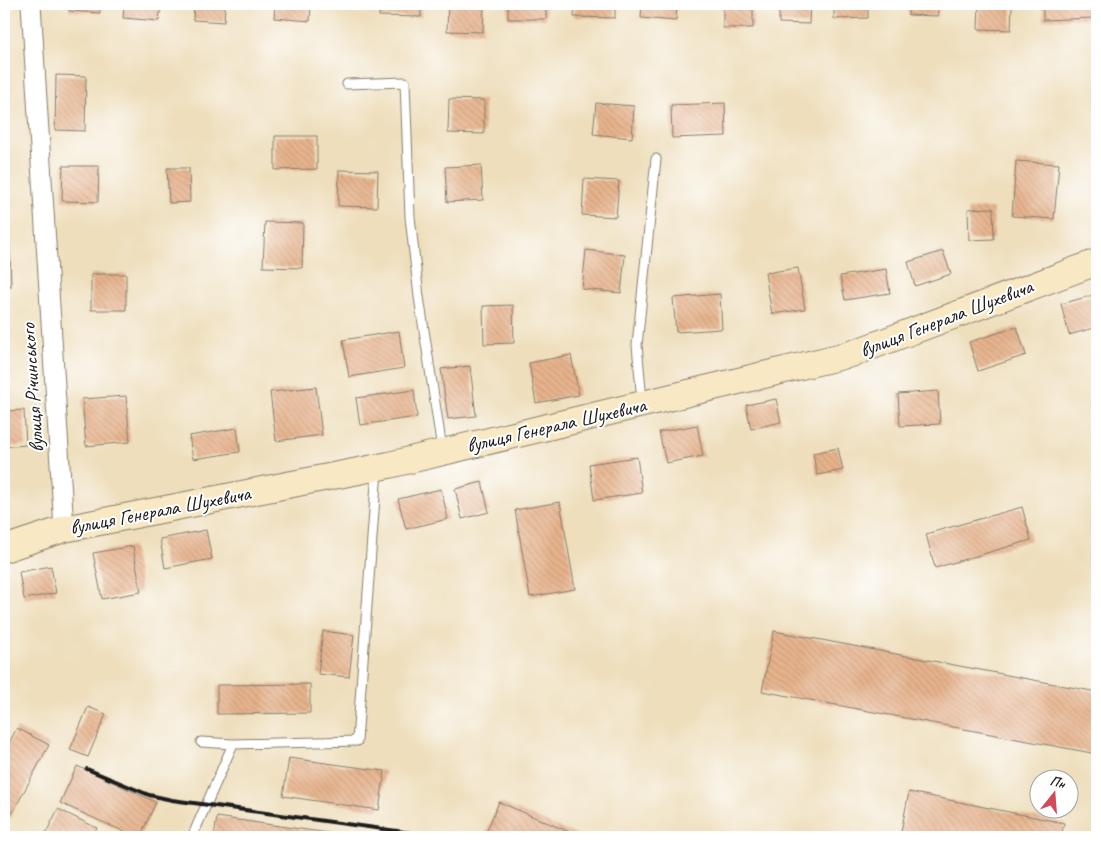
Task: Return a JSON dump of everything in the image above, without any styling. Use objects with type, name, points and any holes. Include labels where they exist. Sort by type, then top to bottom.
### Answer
[{"type":"street","name":"вулиця Річинського","points":[[31,4],[64,529]]},
{"type":"street","name":"вулиця Генерала Шухевича","points":[[4,549],[64,529],[378,467],[851,354],[1097,262]]},
{"type":"lane","points":[[347,84],[405,82],[410,217],[419,297],[442,452]]},
{"type":"lane","points":[[642,404],[637,345],[656,160]]},
{"type":"lane","points":[[200,742],[233,744],[357,741],[378,467]]},
{"type":"lane","points":[[192,837],[233,744]]},
{"type":"building","points":[[70,4],[100,4],[100,13],[69,11]]},
{"type":"building","points":[[124,4],[161,4],[159,21],[123,18]]},
{"type":"building","points":[[194,4],[225,4],[224,22],[193,20]]},
{"type":"building","points":[[275,4],[311,4],[310,21],[274,18]]},
{"type":"building","points":[[380,4],[421,4],[421,17],[379,16]]},
{"type":"building","points":[[448,4],[484,4],[483,32],[447,31]]},
{"type":"building","points":[[508,4],[546,4],[546,19],[508,19]]},
{"type":"building","points":[[575,4],[615,4],[615,18],[574,17]]},
{"type":"building","points":[[642,4],[677,4],[676,21],[641,18]]},
{"type":"building","points":[[723,4],[753,4],[753,28],[723,28]]},
{"type":"building","points":[[779,4],[810,4],[809,24],[779,23]]},
{"type":"building","points":[[834,4],[868,4],[868,18],[834,19]]},
{"type":"building","points":[[908,4],[938,4],[938,16],[908,15]]},
{"type":"building","points":[[979,4],[1012,4],[1011,30],[978,29]]},
{"type":"building","points":[[1043,4],[1093,4],[1094,18],[1043,20]]},
{"type":"building","points":[[56,75],[86,76],[85,131],[55,130]]},
{"type":"building","points":[[449,99],[484,100],[484,134],[448,133]]},
{"type":"building","points":[[596,103],[634,106],[632,138],[593,134]]},
{"type":"building","points":[[725,103],[726,136],[672,138],[671,105]]},
{"type":"building","points":[[275,136],[317,136],[317,169],[275,170]]},
{"type":"building","points":[[4,148],[6,148],[7,188],[4,188]]},
{"type":"building","points":[[1016,161],[1059,164],[1054,219],[1012,216]]},
{"type":"building","points":[[481,165],[483,200],[447,202],[445,167]]},
{"type":"building","points":[[63,166],[99,166],[98,202],[62,201]]},
{"type":"building","points":[[167,168],[189,168],[190,202],[169,203]]},
{"type":"building","points":[[339,170],[378,171],[377,207],[338,206]]},
{"type":"building","points":[[584,179],[619,181],[616,217],[582,215]]},
{"type":"building","points":[[993,208],[994,239],[969,240],[968,209]]},
{"type":"building","points":[[265,222],[303,223],[302,268],[263,267]]},
{"type":"building","points":[[4,228],[9,228],[11,286],[4,286]]},
{"type":"building","points":[[586,250],[625,255],[621,293],[582,289]]},
{"type":"building","points":[[943,251],[951,274],[915,286],[908,262]]},
{"type":"building","points":[[798,268],[805,309],[772,314],[765,273]]},
{"type":"building","points":[[886,269],[890,293],[845,300],[840,276]]},
{"type":"building","points":[[91,274],[126,274],[126,310],[91,310]]},
{"type":"building","points":[[720,294],[722,329],[676,332],[673,298]]},
{"type":"building","points":[[1097,294],[1097,327],[1069,335],[1061,304]]},
{"type":"building","points":[[513,305],[514,343],[484,344],[483,306]]},
{"type":"building","points":[[1017,327],[1026,355],[978,371],[969,342]]},
{"type":"building","points":[[399,331],[404,368],[349,377],[343,340]]},
{"type":"building","points":[[571,355],[579,395],[536,403],[529,363]]},
{"type":"building","points":[[470,366],[476,416],[448,419],[441,369]]},
{"type":"building","points":[[316,387],[322,435],[276,441],[270,392]]},
{"type":"building","points":[[414,390],[417,417],[360,425],[356,398]]},
{"type":"building","points":[[938,391],[940,424],[900,426],[898,394]]},
{"type":"building","points":[[126,396],[130,442],[86,446],[82,399]]},
{"type":"building","points":[[776,399],[781,422],[751,429],[746,405]]},
{"type":"building","points":[[24,410],[26,445],[4,447],[4,411]]},
{"type":"building","points":[[697,425],[703,456],[666,463],[659,432]]},
{"type":"building","points":[[237,428],[240,452],[193,459],[189,436]]},
{"type":"building","points":[[838,448],[843,470],[817,475],[813,453]]},
{"type":"building","points":[[637,457],[642,493],[594,500],[589,464]]},
{"type":"building","points":[[482,482],[489,512],[462,519],[455,489]]},
{"type":"building","points":[[441,489],[448,519],[406,529],[398,499]]},
{"type":"building","points":[[560,502],[575,589],[530,597],[515,510]]},
{"type":"building","points":[[1022,507],[1031,540],[935,568],[926,534]]},
{"type":"building","points":[[206,530],[212,559],[165,568],[160,539]]},
{"type":"building","points":[[133,546],[141,592],[102,599],[93,553]]},
{"type":"building","points":[[51,566],[56,593],[24,599],[19,572]]},
{"type":"building","points":[[323,631],[354,635],[349,677],[318,674]]},
{"type":"building","points":[[774,631],[1097,692],[1097,754],[762,691]]},
{"type":"building","points":[[310,684],[310,713],[217,714],[217,685]]},
{"type":"building","points":[[88,707],[106,714],[88,757],[70,750]]},
{"type":"building","points":[[17,728],[49,745],[6,825],[4,824],[4,752]]},
{"type":"building","points":[[289,758],[385,771],[379,810],[283,796]]},
{"type":"building","points":[[77,766],[156,802],[140,837],[136,837],[60,803]]},
{"type":"building","points":[[909,792],[1028,816],[1028,818],[1039,818],[1064,823],[1061,837],[900,837]]},
{"type":"building","points":[[499,802],[581,837],[484,837]]},
{"type":"building","points":[[58,809],[97,828],[92,837],[44,837]]},
{"type":"building","points":[[217,817],[349,836],[349,837],[214,837]]},
{"type":"railway","points":[[87,769],[149,795],[172,800],[433,837]]}]
